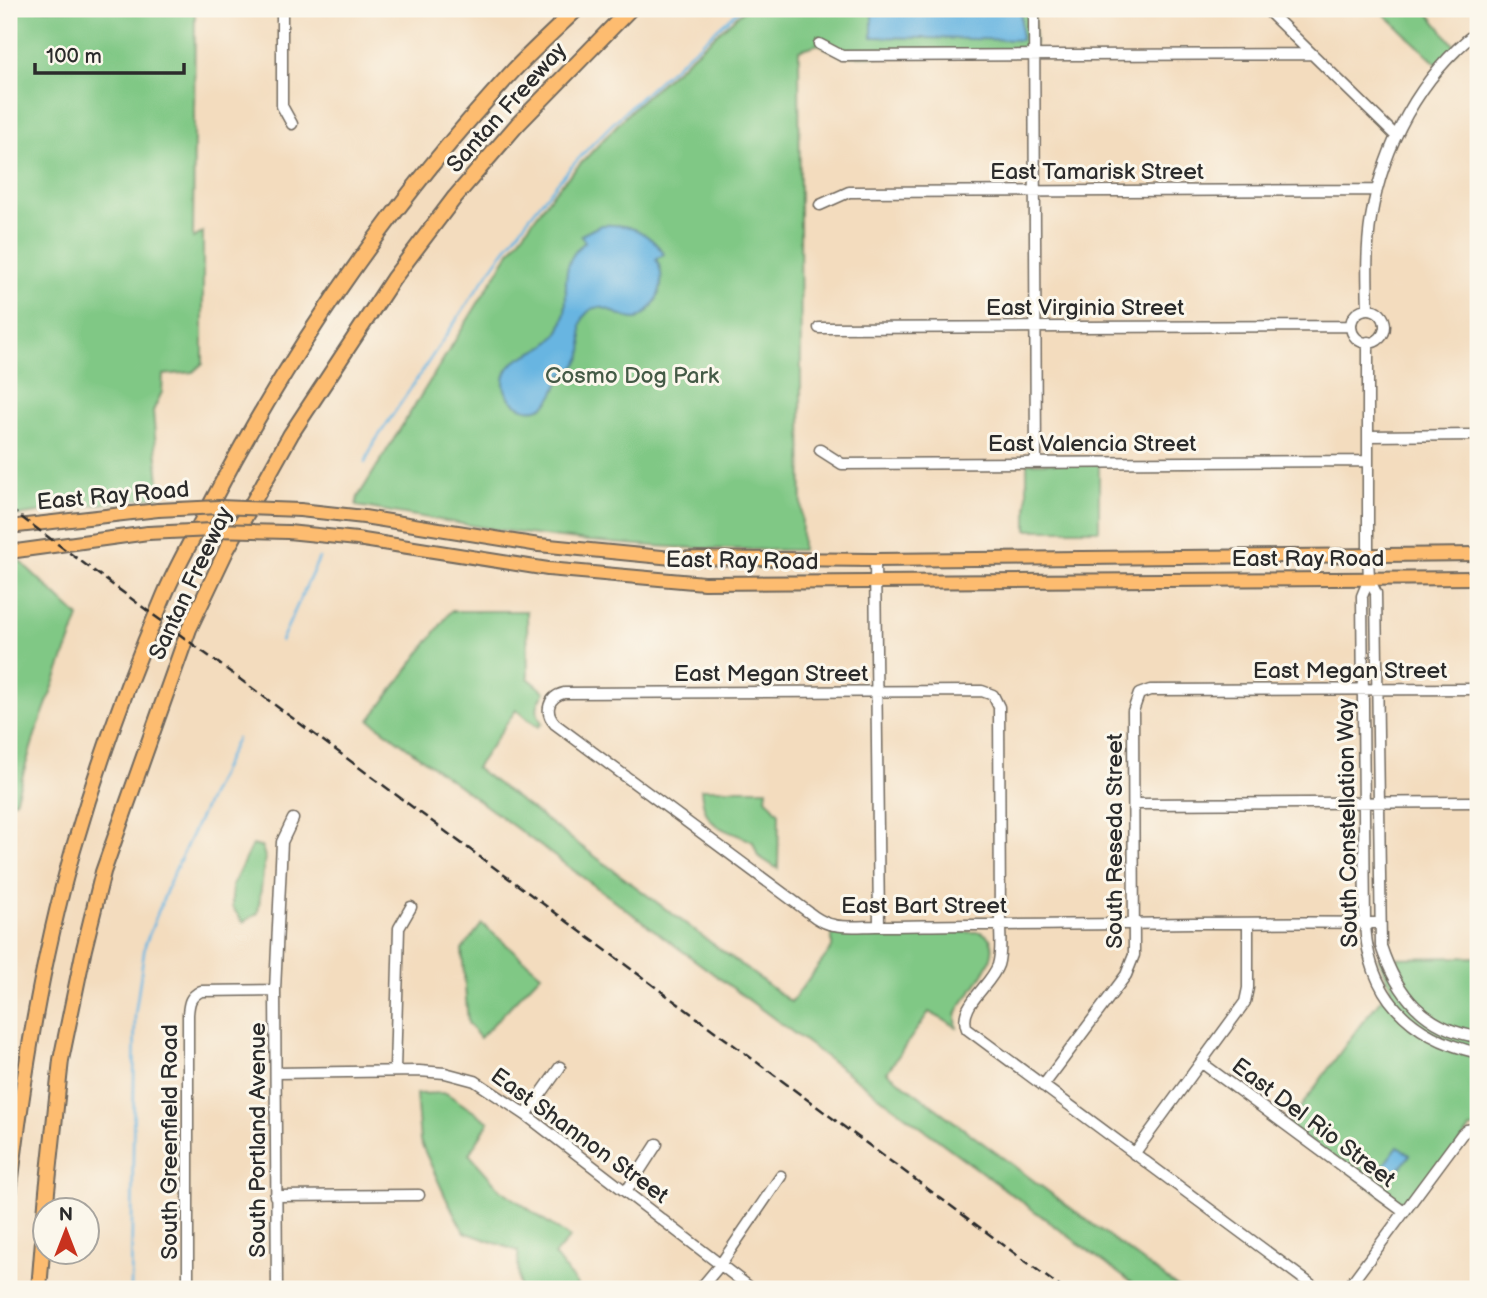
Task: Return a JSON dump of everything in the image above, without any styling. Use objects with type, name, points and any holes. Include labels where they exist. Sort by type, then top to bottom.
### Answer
[{"type":"highway","name":"Santan Freeway","points":[[9,1194],[21,1093],[38,1001],[73,851],[110,737],[165,594],[270,396],[310,331],[384,225],[515,70],[577,9]]},
{"type":"highway","name":"Santan Freeway","points":[[39,1289],[61,1060],[84,949],[103,872],[154,724],[195,618],[227,549],[290,434],[393,279],[455,197],[499,146],[584,54],[630,9]]},
{"type":"main road","name":"East Ray Road","points":[[9,527],[158,510],[232,507],[300,510],[364,517],[613,554],[717,559],[1369,567],[1478,578]]},
{"type":"main road","name":"East Ray Road","points":[[9,552],[148,533],[212,530],[288,532],[357,539],[498,563],[610,576],[704,583],[875,582],[1369,567],[1478,554]]},
{"type":"street","points":[[282,9],[282,106],[292,124]]},
{"type":"street","points":[[1034,9],[1036,463]]},
{"type":"street","points":[[1266,9],[1396,135]]},
{"type":"street","points":[[1368,309],[1367,258],[1371,218],[1377,190],[1396,135],[1433,77],[1478,31]]},
{"type":"street","points":[[819,44],[842,56],[1311,54]]},
{"type":"street","name":"East Tamarisk Street","points":[[820,205],[849,192],[1377,190]]},
{"type":"street","points":[[1368,309],[1380,314],[1385,326],[1378,339],[1368,342],[1358,339],[1351,326],[1358,312],[1368,309]]},
{"type":"street","name":"East Virginia Street","points":[[818,328],[1351,326]]},
{"type":"street","points":[[1368,342],[1369,567]]},
{"type":"street","points":[[1368,436],[1478,435]]},
{"type":"street","name":"East Valencia Street","points":[[820,450],[842,464],[1368,461]]},
{"type":"street","points":[[875,559],[879,926]]},
{"type":"street","name":"South Constellation Way","points":[[1369,567],[1376,593],[1380,923],[1384,954],[1404,995],[1428,1017],[1446,1027],[1478,1037]]},
{"type":"street","name":"South Constellation Way","points":[[1369,567],[1362,596],[1365,923],[1368,956],[1380,984],[1397,1010],[1422,1032],[1438,1041],[1478,1053]]},
{"type":"street","name":"East Megan Street","points":[[1139,695],[1150,690],[1478,689]]},
{"type":"street","name":"East Megan Street","points":[[549,705],[555,696],[564,693],[989,692],[996,698],[999,707],[1000,925]]},
{"type":"street","name":"South Reseda Street","points":[[1043,1086],[1129,970],[1135,951],[1133,711],[1139,695]]},
{"type":"street","name":"East Bart Street","points":[[549,705],[548,714],[554,723],[816,918],[834,925],[1380,923]]},
{"type":"street","points":[[1134,804],[1478,802]]},
{"type":"street","name":"South Portland Avenue","points":[[277,1289],[275,990],[282,842],[293,819]]},
{"type":"street","points":[[396,1070],[399,928],[411,907]]},
{"type":"street","points":[[1134,1154],[1240,1012],[1248,988],[1248,924]]},
{"type":"street","points":[[1000,925],[997,968],[966,1012],[965,1025],[969,1031],[1317,1289]]},
{"type":"street","name":"South Greenfield Road","points":[[188,1289],[187,1014],[193,996],[201,991],[275,990]]},
{"type":"street","name":"East Del Rio Street","points":[[1202,1063],[1404,1212]]},
{"type":"street","points":[[526,1115],[560,1067]]},
{"type":"street","name":"East Shannon Street","points":[[276,1073],[396,1070],[445,1073],[475,1081],[526,1115],[752,1289]]},
{"type":"street","points":[[1347,1289],[1463,1133],[1475,1128]]},
{"type":"street","points":[[626,1192],[657,1144]]},
{"type":"street","points":[[700,1289],[720,1265],[781,1176]]},
{"type":"street","points":[[275,1196],[419,1195]]},
{"type":"green space","points":[[9,9],[195,9],[193,238],[203,232],[203,363],[193,372],[163,375],[162,392],[153,411],[160,496],[9,517]]},
{"type":"green space","name":"Cosmo Dog Park","points":[[745,9],[1034,9],[1035,55],[842,56],[819,44],[799,50],[802,550],[635,545],[569,539],[356,506],[358,497],[511,250],[555,191],[635,106]]},
{"type":"green space","points":[[1379,9],[1425,9],[1458,50],[1441,68]]},
{"type":"green space","points":[[1099,462],[1099,530],[1027,530],[1027,463]]},
{"type":"green space","points":[[19,560],[79,617],[35,735],[15,801],[9,802],[9,561]]},
{"type":"green space","points":[[451,611],[527,611],[528,678],[545,692],[538,707],[542,723],[538,727],[516,710],[476,768],[791,1002],[832,948],[832,932],[981,932],[990,939],[993,948],[991,959],[958,1010],[957,1027],[929,1012],[887,1072],[1180,1289],[1140,1289],[370,720]]},
{"type":"green space","points":[[701,789],[767,789],[766,798],[779,813],[778,869],[758,856],[753,842],[716,825],[711,820],[706,813]]},
{"type":"green space","points":[[252,845],[262,847],[265,857],[258,913],[243,922],[232,907],[232,886]]},
{"type":"green space","points":[[482,924],[541,974],[480,1038],[468,1023],[462,950]]},
{"type":"green space","points":[[1478,957],[1478,1128],[1471,1128],[1404,1212],[1287,1126],[1391,987],[1378,958]]},
{"type":"green space","points":[[446,1093],[489,1122],[469,1154],[500,1189],[570,1238],[554,1255],[580,1289],[519,1289],[518,1251],[464,1232],[420,1141],[416,1094]]},
{"type":"water","points":[[872,9],[1021,9],[1021,40],[872,37]]},
{"type":"water","points":[[601,225],[620,225],[637,230],[652,239],[664,254],[656,259],[660,267],[661,284],[656,300],[645,314],[637,319],[624,317],[604,308],[592,309],[582,321],[580,361],[561,376],[548,402],[531,410],[517,405],[504,388],[507,371],[512,364],[555,337],[564,315],[570,261],[585,242],[581,235]]},
{"type":"water","points":[[1398,1146],[1410,1155],[1394,1176],[1382,1167]]},
{"type":"waterway","points":[[365,463],[374,443],[492,267],[559,181],[624,113],[740,9]]},
{"type":"waterway","points":[[281,641],[319,558]]},
{"type":"waterway","points":[[131,1289],[135,1015],[145,945],[171,879],[237,738]]},
{"type":"railway","points":[[9,508],[1063,1289]]}]
